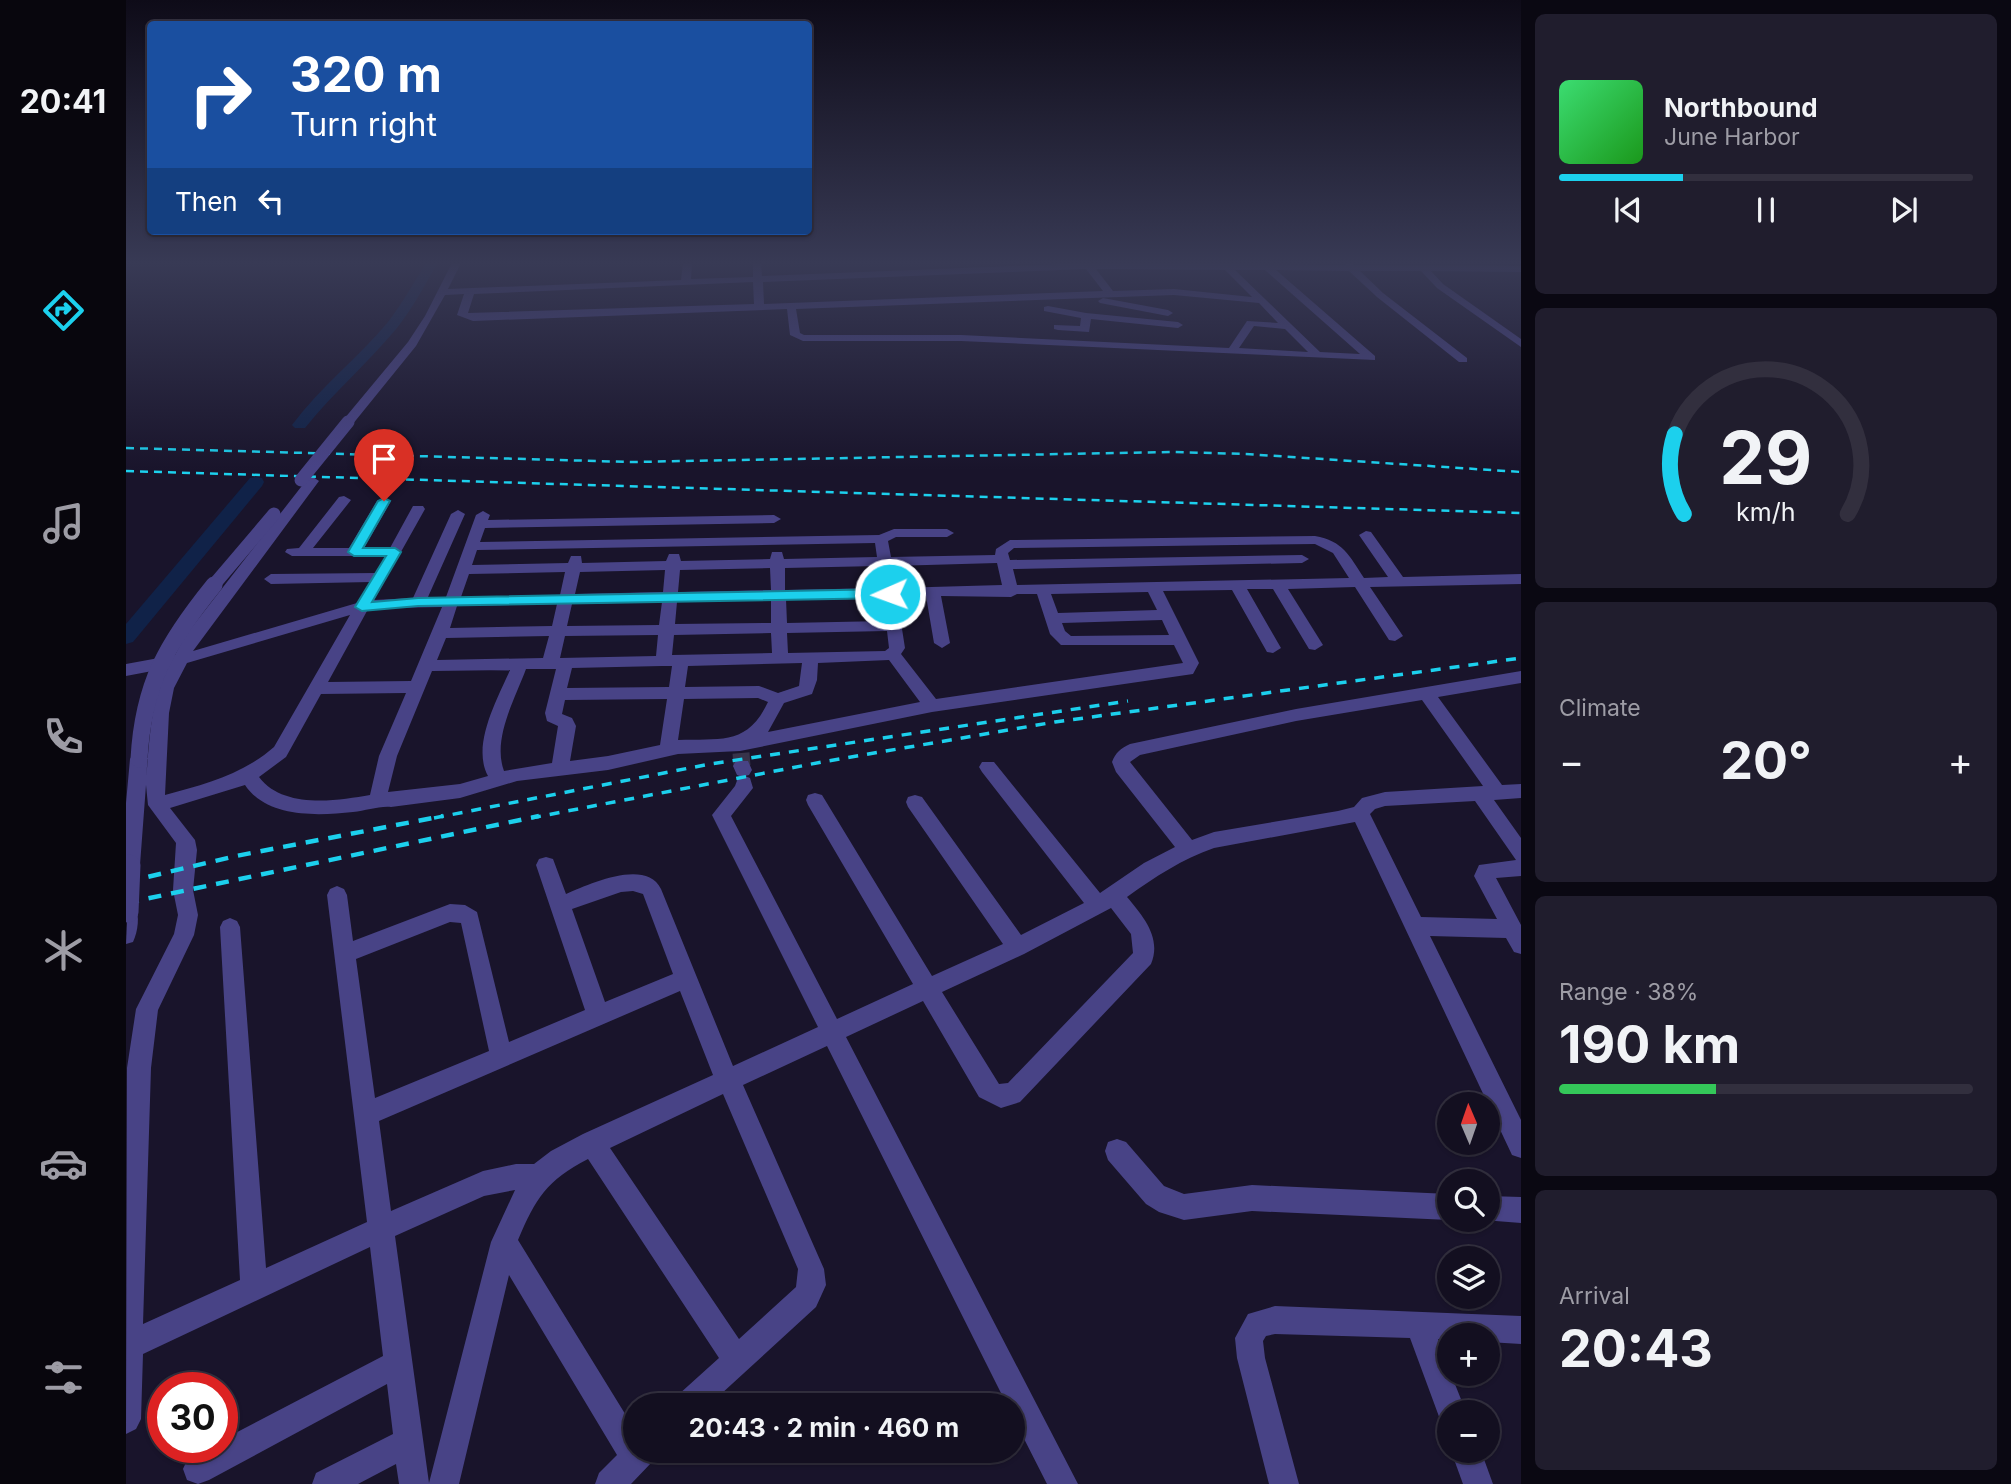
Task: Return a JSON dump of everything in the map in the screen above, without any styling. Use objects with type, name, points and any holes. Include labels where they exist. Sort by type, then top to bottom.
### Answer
[{"type":"street","points":[[126,1419],[144,1019],[184,935],[188,915],[183,890],[187,850],[185,840],[157,805],[155,784],[161,713],[166,688],[191,640],[419,332]]},
{"type":"street","points":[[795,332],[803,338],[961,338],[1368,359],[1372,356],[1344,332]]},
{"type":"street","points":[[1061,332],[1066,343]]},
{"type":"street","points":[[1165,348],[1172,332]]},
{"type":"street","points":[[1231,352],[1244,332]]},
{"type":"street","points":[[1266,332],[1282,337]]},
{"type":"street","points":[[1296,332],[1318,356]]},
{"type":"street","points":[[1428,332],[1463,360]]},
{"type":"street","points":[[1505,332],[1521,344]]},
{"type":"street","points":[[126,935],[142,723],[147,696],[167,651],[196,610],[274,514],[307,481]]},
{"type":"street","points":[[344,500],[298,552],[395,552]]},
{"type":"street","points":[[354,552],[384,501]]},
{"type":"street","points":[[157,805],[248,775],[272,761],[281,752],[418,509]]},
{"type":"street","points":[[418,602],[458,514]]},
{"type":"street","points":[[381,799],[379,793],[388,755],[440,633],[481,520],[586,523],[774,519]]},
{"type":"street","points":[[560,769],[567,726],[563,720],[553,717],[557,694],[558,631],[586,523]]},
{"type":"street","points":[[472,546],[881,539],[894,533],[947,533]]},
{"type":"street","points":[[1366,536],[1400,583]]},
{"type":"street","points":[[881,539],[895,626],[897,648],[893,654]]},
{"type":"street","points":[[1289,540],[1318,585]]},
{"type":"street","points":[[1011,592],[1002,548],[1010,544],[1315,540],[1333,545],[1363,584],[1395,636]]},
{"type":"street","points":[[776,541],[780,660]]},
{"type":"street","points":[[668,749],[675,692],[667,629],[676,543]]},
{"type":"street","points":[[463,570],[885,562],[1302,559]]},
{"type":"street","points":[[271,579],[382,577]]},
{"type":"street","points":[[126,670],[178,661],[362,607],[418,602],[779,597],[1521,579]]},
{"type":"street","points":[[1279,586],[1315,645]]},
{"type":"street","points":[[1238,587],[1273,648]]},
{"type":"street","points":[[248,775],[263,794],[288,802],[352,806],[381,799],[460,791],[499,779],[608,763],[668,749],[742,763],[932,706],[1187,670],[1191,663],[1154,589]]},
{"type":"street","points":[[1043,591],[1058,634],[1067,641],[1179,640]]},
{"type":"street","points":[[933,593],[942,643]]},
{"type":"street","points":[[1052,618],[1167,615]]},
{"type":"street","points":[[440,633],[895,626]]},
{"type":"street","points":[[426,666],[780,660],[893,654]]},
{"type":"street","points":[[893,654],[932,706]]},
{"type":"street","points":[[557,694],[759,692],[778,699],[806,690],[810,659]]},
{"type":"street","points":[[499,779],[491,767],[491,748],[520,665]]},
{"type":"street","points":[[1188,849],[1125,772],[1121,762],[1123,756],[1136,750],[1296,715],[1521,677]]},
{"type":"street","points":[[317,688],[417,687]]},
{"type":"street","points":[[1427,694],[1500,793],[1521,854]]},
{"type":"street","points":[[778,699],[742,763],[744,788],[721,815],[1063,1484]]},
{"type":"street","points":[[815,800],[987,1089],[995,1096],[1005,1097],[1016,1091],[1135,970],[1146,948],[1144,938],[1105,901],[988,767]]},
{"type":"street","points":[[444,1484],[504,1242],[521,1203],[538,1177],[560,1160],[926,987],[1017,947],[1105,901],[1152,869],[1188,849],[1214,840],[1338,819],[1360,813],[1369,803],[1385,799],[1500,793]]},
{"type":"street","points":[[915,802],[1017,947]]},
{"type":"street","points":[[1360,813],[1521,1146]]},
{"type":"street","points":[[546,865],[598,1016]]},
{"type":"street","points":[[1516,937],[1484,876],[1486,871],[1495,869],[1521,868]]},
{"type":"street","points":[[560,905],[626,881],[646,883],[651,889],[720,1066],[729,1080],[811,1269],[812,1285],[806,1297],[701,1393]]},
{"type":"street","points":[[337,895],[414,1484]]},
{"type":"street","points":[[344,954],[450,913],[465,914],[470,918],[501,1055]]},
{"type":"street","points":[[1415,926],[1516,937]]},
{"type":"street","points":[[230,927],[254,1288]]},
{"type":"street","points":[[366,1114],[685,979]]},
{"type":"street","points":[[592,1143],[736,1359]]},
{"type":"street","points":[[1116,1152],[1155,1195],[1168,1203],[1184,1207],[1252,1198],[1437,1206]]},
{"type":"street","points":[[128,1346],[483,1184],[516,1177],[538,1177]]},
{"type":"street","points":[[1500,1209],[1521,1210]]},
{"type":"street","points":[[504,1242],[623,1430]]},
{"type":"street","points":[[1284,1484],[1251,1358],[1249,1338],[1258,1324],[1275,1320],[1521,1330]]},
{"type":"street","points":[[1419,1324],[1447,1400]]},
{"type":"street","points":[[198,1469],[398,1363]]},
{"type":"street","points":[[327,1484],[408,1442]]},
{"type":"street","points":[[610,1484],[630,1463]]},
{"type":"street","points":[[1470,1463],[1478,1484]]},
{"type":"waterway","points":[[300,425],[328,390],[353,368],[386,332]]},
{"type":"waterway","points":[[126,637],[256,482]]},
{"type":"tunnel","points":[[741,753],[742,766]]},
{"type":"railway","points":[[126,448],[632,462],[1172,452],[1246,454],[1521,472]]},
{"type":"railway","points":[[126,471],[1521,513]]},
{"type":"railway","points":[[531,818],[822,762],[1055,722],[1521,658]]},
{"type":"railway","points":[[434,818],[710,764],[1128,701]]},
{"type":"railway","points":[[126,882],[236,856],[443,816]]},
{"type":"railway","points":[[126,903],[539,816]]},
{"type":"route","points":[[384,501],[354,552],[395,552],[362,607],[418,602],[890,594]]}]
